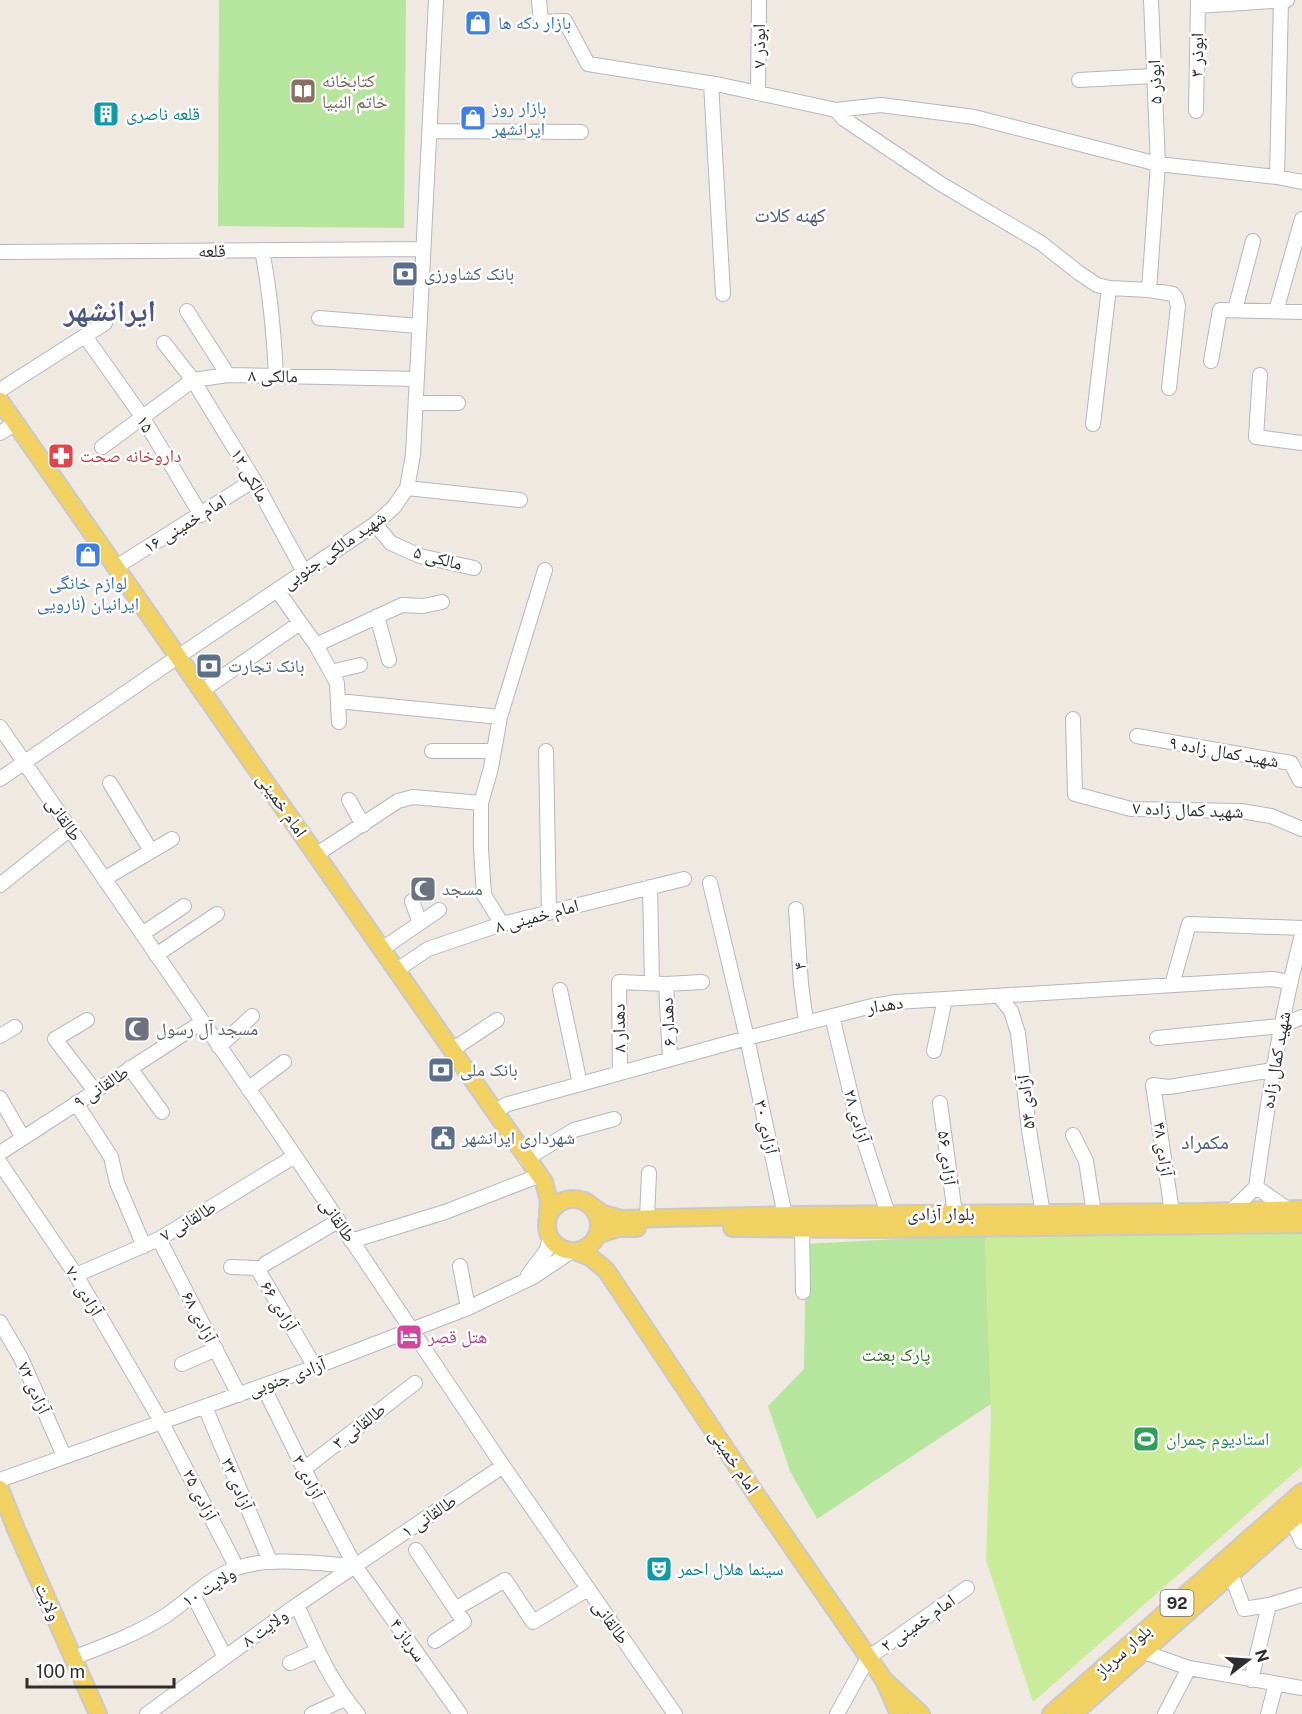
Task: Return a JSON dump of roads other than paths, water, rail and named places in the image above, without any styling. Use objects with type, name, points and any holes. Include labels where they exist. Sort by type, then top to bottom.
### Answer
[{"type":"main road","name":"امام خمینی","points":[[0,401],[541,1179],[549,1201],[548,1214]]},
{"type":"main road","name":"بلوار آزادی","points":[[541,1179],[556,1190],[581,1200],[603,1214],[621,1219],[785,1215],[1172,1212],[1294,1208]]},
{"type":"main road","points":[[568,1198],[581,1200],[596,1212],[599,1227],[595,1238],[587,1247],[574,1251],[556,1246],[547,1231],[548,1214],[560,1201],[568,1198]]},
{"type":"main road","name":"بلوار آزادی","points":[[595,1238],[618,1228],[1302,1224]]},
{"type":"main road","points":[[595,1238],[597,1256],[606,1270]]},
{"type":"main road","name":"امام خمینی","points":[[574,1251],[596,1261],[606,1270],[884,1680]]},
{"type":"main road","name":"ولایت","points":[[0,1489],[98,1714]]},
{"type":"main road","name":"بلوار سرباز","points":[[1051,1714],[1302,1492]]},
{"type":"main road","name":"بلوار سرباز","points":[[1073,1714],[1297,1515]]},
{"type":"main road","name":"ولایت","points":[[0,1520],[87,1714]]},
{"type":"main road","points":[[884,1680],[900,1714]]},
{"type":"main road","points":[[884,1680],[921,1714]]},
{"type":"street","name":"شهید مالکی جنوبی","points":[[0,779],[375,524],[394,507],[407,488],[413,455],[436,0]]},
{"type":"street","points":[[539,0],[541,21],[566,21],[588,64],[711,83],[836,110],[881,105],[974,117],[1158,164],[1277,177],[1302,182]]},
{"type":"street","name":"ابوذر ۷","points":[[758,93],[759,0]]},
{"type":"street","name":"ابوذر ۵","points":[[1149,290],[1158,164],[1151,0]]},
{"type":"street","points":[[1277,177],[1281,0]]},
{"type":"street","points":[[1198,3],[1287,0]]},
{"type":"street","name":"ابوذر ۳","points":[[1196,111],[1198,3]]},
{"type":"street","points":[[1079,80],[1154,76]]},
{"type":"street","points":[[711,83],[723,294]]},
{"type":"street","points":[[836,110],[844,119],[941,184],[1041,243],[1097,285],[1173,294],[1178,306],[1169,388]]},
{"type":"street","points":[[429,131],[581,132]]},
{"type":"street","points":[[1276,311],[1302,219]]},
{"type":"street","points":[[1235,310],[1253,241]]},
{"type":"street","name":"قلعه","points":[[0,252],[423,249]]},
{"type":"street","points":[[262,250],[273,330],[276,376]]},
{"type":"street","points":[[1093,424],[1109,288]]},
{"type":"street","points":[[1211,361],[1220,310],[1302,312]]},
{"type":"street","points":[[187,311],[228,375]]},
{"type":"street","points":[[319,318],[419,326]]},
{"type":"street","points":[[0,390],[105,323]]},
{"type":"street","name":"۱۵","points":[[85,336],[143,418],[201,515]]},
{"type":"street","name":"مالکی ۱۲","points":[[164,343],[193,380],[254,480],[304,572]]},
{"type":"street","name":"مالکی ۸","points":[[102,447],[193,380],[228,375],[417,379]]},
{"type":"street","points":[[1260,375],[1256,437],[1302,443]]},
{"type":"street","points":[[416,403],[458,403]]},
{"type":"street","points":[[0,433],[16,423]]},
{"type":"street","name":"امام خمینی ۱۶","points":[[116,567],[254,480]]},
{"type":"street","points":[[407,488],[520,500]]},
{"type":"street","name":"مالکی ۵","points":[[375,524],[391,543],[420,556],[474,568]]},
{"type":"street","points":[[502,924],[484,895],[481,803],[491,768],[500,717],[545,570]]},
{"type":"street","points":[[277,590],[316,645],[337,683],[339,722]]},
{"type":"street","points":[[316,645],[402,605],[423,606],[442,602]]},
{"type":"street","points":[[377,616],[389,660]]},
{"type":"street","points":[[203,690],[300,623]]},
{"type":"street","points":[[331,672],[360,665]]},
{"type":"street","points":[[338,701],[500,717]]},
{"type":"street","name":"شهید کمال زاده ۷","points":[[1073,719],[1075,794],[1131,809],[1241,811],[1271,816],[1302,829]]},
{"type":"street","name":"طالقانی","points":[[0,727],[295,1156],[503,1466],[675,1714]]},
{"type":"street","name":"شهید کمال زاده ۹","points":[[1137,736],[1291,764],[1302,780]]},
{"type":"street","points":[[432,751],[494,751]]},
{"type":"street","points":[[546,751],[549,913]]},
{"type":"street","points":[[111,783],[151,851]]},
{"type":"street","points":[[317,854],[398,801],[413,797],[481,803]]},
{"type":"street","points":[[350,800],[363,825]]},
{"type":"street","points":[[0,885],[70,829]]},
{"type":"street","points":[[104,879],[172,839]]},
{"type":"street","name":"امام خمینی ۸","points":[[397,970],[428,949],[502,924],[684,879]]},
{"type":"street","name":"آزادی ۳۰","points":[[710,883],[747,1038],[785,1215]]},
{"type":"street","name":"دهدار ۶","points":[[650,887],[659,984],[670,1059]]},
{"type":"street","points":[[412,902],[420,923]]},
{"type":"street","points":[[142,934],[184,906]]},
{"type":"street","name":"۴","points":[[796,909],[806,1022]]},
{"type":"street","points":[[382,949],[439,910]]},
{"type":"street","points":[[156,955],[218,914]]},
{"type":"street","points":[[1172,985],[1189,924],[1302,928]]},
{"type":"street","name":"شهید کمال زاده","points":[[1256,1186],[1281,1026],[1302,935]]},
{"type":"street","name":"دهدار","points":[[495,1111],[508,1104],[747,1038],[896,1002],[1272,979],[1290,982]]},
{"type":"street","name":"دهدار ۸","points":[[620,1073],[619,982],[659,984]]},
{"type":"street","points":[[659,984],[702,982]]},
{"type":"street","points":[[560,990],[580,1084]]},
{"type":"street","name":"آزادی ۵۴","points":[[999,996],[1011,1011],[1018,1033],[1029,1130],[1043,1214]]},
{"type":"street","points":[[934,1051],[945,999]]},
{"type":"street","points":[[219,1047],[252,1016]]},
{"type":"street","name":"آزادی ۲۸","points":[[831,1016],[856,1116],[888,1214]]},
{"type":"street","points":[[1157,1038],[1281,1026],[1302,1017]]},
{"type":"street","points":[[87,1020],[55,1039],[95,1091]]},
{"type":"street","points":[[452,1050],[497,1020]]},
{"type":"street","name":"طالقانی ۹","points":[[0,1153],[202,1022]]},
{"type":"street","points":[[0,1036],[15,1027]]},
{"type":"street","points":[[248,1089],[284,1062]]},
{"type":"street","points":[[130,1068],[162,1112]]},
{"type":"street","name":"آزادی ۴۸","points":[[1172,1212],[1154,1085],[1169,1088],[1273,1070]]},
{"type":"street","points":[[0,1098],[23,1138]]},
{"type":"street","points":[[76,1103],[111,1156],[117,1182],[144,1246]]},
{"type":"street","name":"آزادی ۵۶","points":[[940,1103],[955,1214]]},
{"type":"street","points":[[526,1159],[574,1130],[614,1119]]},
{"type":"street","points":[[1073,1135],[1086,1161],[1095,1213]]},
{"type":"street","name":"طالقانی ۷","points":[[76,1275],[159,1239],[295,1156]]},
{"type":"street","name":"آزادی ۷۰","points":[[0,1163],[76,1275],[162,1423]]},
{"type":"street","points":[[647,1218],[649,1173]]},
{"type":"street","points":[[351,1241],[541,1179]]},
{"type":"street","points":[[1232,1210],[1256,1186],[1294,1208]]},
{"type":"street","points":[[265,1264],[338,1221]]},
{"type":"street","points":[[802,1228],[803,1292]]},
{"type":"street","name":"آزادی ۶۸","points":[[159,1239],[239,1395]]},
{"type":"street","name":"آزادی جنوبی","points":[[0,1480],[239,1395],[468,1308],[523,1282],[537,1266],[550,1239]]},
{"type":"street","points":[[523,1282],[574,1251]]},
{"type":"street","points":[[460,1266],[468,1308]]},
{"type":"street","name":"آزادی ۶۶","points":[[231,1267],[256,1268],[315,1366]]},
{"type":"street","name":"آزادی ۷۲","points":[[0,1322],[21,1358],[64,1456]]},
{"type":"street","points":[[182,1364],[216,1349]]},
{"type":"street","name":"طالقانی ۳","points":[[304,1469],[415,1383]]},
{"type":"street","name":"آزادی ۳","points":[[263,1386],[356,1566]]},
{"type":"street","name":"آزادی ۳۳","points":[[205,1407],[270,1561]]},
{"type":"street","name":"آزادی ۳۵","points":[[162,1423],[237,1568]]},
{"type":"street","name":"طالقانی ۱","points":[[356,1566],[503,1466]]},
{"type":"street","points":[[1297,1515],[1302,1542]]},
{"type":"street","points":[[416,1550],[464,1622],[435,1641]]},
{"type":"street","name":"ولایت ۱۰","points":[[74,1658],[120,1640],[164,1616],[211,1582],[237,1568],[270,1561],[356,1566]]},
{"type":"street","name":"ولایت ۸","points":[[147,1714],[297,1605],[356,1566]]},
{"type":"street","name":"سرباز ۴","points":[[356,1566],[460,1714]]},
{"type":"street","points":[[1231,1574],[1244,1609],[1269,1605],[1302,1595]]},
{"type":"street","points":[[455,1609],[505,1580],[533,1622],[588,1589]]},
{"type":"street","name":"امام خمینی ۲","points":[[868,1658],[967,1588]]},
{"type":"street","points":[[193,1594],[225,1657]]},
{"type":"street","points":[[297,1605],[317,1651],[345,1699],[358,1714]]},
{"type":"street","points":[[1251,1680],[1269,1605]]},
{"type":"street","points":[[290,1663],[317,1651]]},
{"type":"street","points":[[1144,1652],[1189,1668],[1302,1688]]},
{"type":"street","points":[[837,1714],[868,1658]]},
{"type":"street","points":[[1165,1714],[1189,1668]]},
{"type":"street","points":[[852,1688],[871,1678],[884,1680]]},
{"type":"street","points":[[1269,1714],[1276,1684]]},
{"type":"street","points":[[312,1714],[345,1699]]},
{"type":"place","name":"بازار دکه ها","points":[[478,23]]},
{"type":"place","name":"کتابخانه خاتم النبیا","points":[[303,91]]},
{"type":"place","name":"قلعه ناصری","points":[[106,114]]},
{"type":"place","name":"بازار روز ایرانشهر","points":[[473,118]]},
{"type":"place","name":"بانک کشاورزی","points":[[405,274]]},
{"type":"place","name":"داروخانه صحت","points":[[61,456]]},
{"type":"place","name":"لوازم خانگی ایرانیان (نارویی","points":[[88,555]]},
{"type":"place","name":"بانک تجارت","points":[[209,666]]},
{"type":"place","name":"مسجد","points":[[423,889]]},
{"type":"place","name":"مسجد آل رسول","points":[[137,1029]]},
{"type":"place","name":"بانک ملی","points":[[441,1070]]},
{"type":"place","name":"شهرداری ایرانشهر","points":[[443,1138]]},
{"type":"place","name":"هتل قصِر","points":[[409,1337]]},
{"type":"place","name":"استادیوم چمران","points":[[1146,1439]]},
{"type":"place","name":"سینما هلال احمر","points":[[659,1569]]},
{"type":"district","name":"کهنه کلات","points":[[790,215]]},
{"type":"district","name":"ایرانشهر","points":[[110,311]]},
{"type":"district","name":"مکمراد","points":[[1205,1142]]},
{"type":"park label","name":"پارک بعثت","points":[[896,1355]]}]
